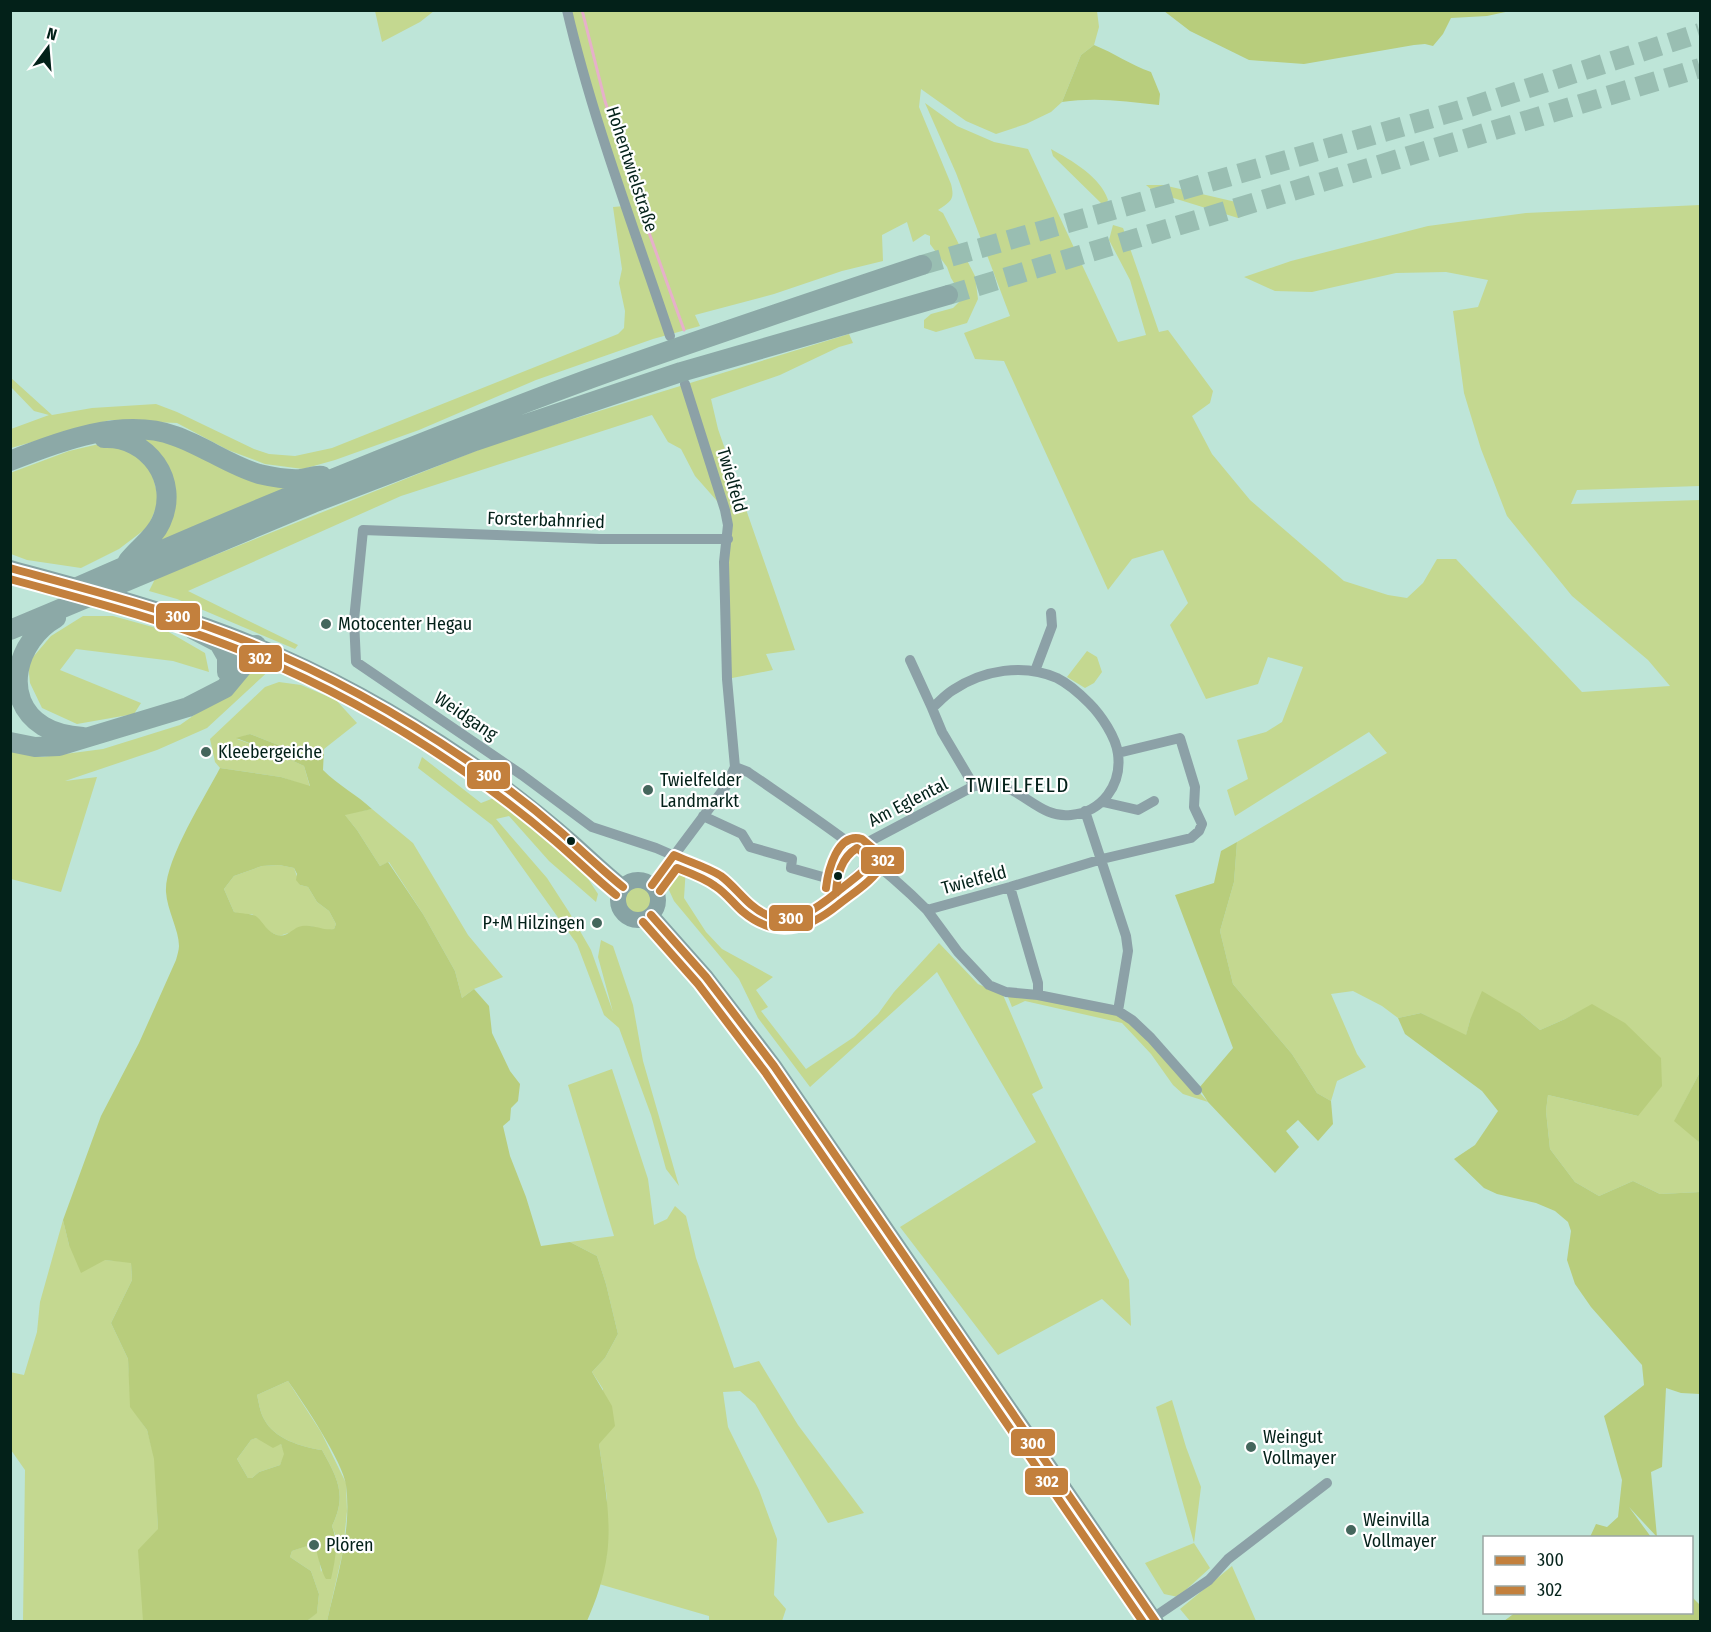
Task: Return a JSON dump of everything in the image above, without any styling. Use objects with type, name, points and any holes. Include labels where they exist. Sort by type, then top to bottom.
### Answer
[{"type":"highway","points":[[10,617],[334,478],[609,372],[922,265]]},
{"type":"highway","points":[[10,630],[358,485],[505,431],[681,372],[948,295]]},
{"type":"highway","points":[[10,461],[93,434],[142,428],[176,436],[258,473],[288,479],[318,475],[334,478]]},
{"type":"highway","points":[[10,468],[65,448],[107,438],[130,442],[150,454],[164,476],[167,499],[165,511],[157,530],[135,552],[125,566]]},
{"type":"highway","points":[[81,599],[75,609],[48,622],[33,637],[23,651],[17,678],[23,703],[41,725],[61,734],[86,737]]},
{"type":"highway","points":[[185,619],[194,630],[219,643],[227,657],[227,672]]},
{"type":"highway","points":[[212,694],[250,643]]},
{"type":"highway","points":[[10,742],[47,747],[76,743],[86,737],[178,711],[225,688],[249,658],[250,643]]},
{"type":"main road","points":[[10,568],[185,619],[250,643],[360,695],[450,749],[529,807],[623,887]]},
{"type":"main road","points":[[637,880],[643,880],[652,885],[658,895],[658,900],[651,915],[634,919],[624,913],[619,903],[623,887],[637,880]]},
{"type":"main road","points":[[651,915],[706,977],[774,1066],[1154,1620]]},
{"type":"street","name":"Hohentwielstraße","points":[[567,10],[577,53],[612,165],[669,336]]},
{"type":"street","name":"Twielfeld","points":[[684,384],[725,510],[728,539],[724,562],[727,679],[735,767],[748,772],[857,848],[903,886],[927,910],[1102,859],[1191,838],[1199,831],[1202,824],[1194,807],[1195,787],[1180,738],[1118,753]]},
{"type":"street","name":"Forsterbahnried","points":[[363,530],[600,539],[728,539]]},
{"type":"street","name":"Weidgang","points":[[363,530],[354,620],[356,662],[522,775],[592,827],[674,855]]},
{"type":"street","points":[[1035,671],[1052,626],[1051,613]]},
{"type":"street","name":"Am Eglental","points":[[910,660],[942,732],[974,786]]},
{"type":"street","points":[[932,708],[953,690],[979,677],[1012,669],[1035,671],[1057,678],[1076,690],[1096,710],[1109,731],[1118,753],[1118,769],[1113,786],[1103,802],[1138,810],[1154,801]]},
{"type":"street","points":[[652,885],[726,786],[735,767]]},
{"type":"street","name":"Am Eglental","points":[[857,848],[974,786],[997,785],[1021,795],[1056,816],[1073,815],[1103,802]]},
{"type":"street","points":[[1085,811],[1126,936],[1128,951],[1118,1011]]},
{"type":"street","points":[[704,816],[742,834],[750,848],[792,859],[791,868],[837,881]]},
{"type":"street","points":[[674,855],[709,869],[724,878],[755,908],[769,916],[785,919],[800,917],[815,911],[873,861]]},
{"type":"street","points":[[1010,887],[1038,984],[1038,995]]},
{"type":"street","points":[[927,910],[958,952],[988,985],[1006,992],[1038,995],[1118,1011],[1144,1032],[1197,1090]]},
{"type":"street","points":[[1154,1620],[1209,1580],[1228,1559],[1327,1483]]},
{"type":"green space","points":[[375,10],[434,11],[420,22],[382,42]]},
{"type":"green space","points":[[567,11],[1097,11],[1099,27],[1094,45],[1081,55],[1062,102],[1051,112],[1026,124],[996,134],[966,121],[921,89],[919,107],[952,189],[951,200],[938,210],[943,213],[975,276],[978,299],[967,323],[936,332],[924,328],[924,320],[931,314],[953,308],[963,298],[947,267],[930,244],[930,236],[925,234],[913,242],[907,222],[882,235],[883,261],[695,315],[700,326],[653,339],[536,380],[419,430],[303,469],[265,464],[228,450],[177,423],[110,420],[11,448],[11,429],[49,415],[34,411],[11,387],[10,377],[52,415],[92,408],[156,404],[254,449],[269,454],[295,456],[332,448],[618,334],[624,328],[625,311],[619,283],[622,269],[613,207],[625,206]]},
{"type":"green space","points":[[1164,11],[1510,11],[1487,16],[1451,18],[1443,34],[1433,46],[1414,45],[1304,64],[1249,60],[1190,31]]},
{"type":"green space","points":[[1094,45],[1151,72],[1160,94],[1159,105],[1098,100],[1062,102],[1081,55]]},
{"type":"green space","points":[[925,103],[957,126],[994,142],[1028,149],[1118,342],[1146,335],[1130,280],[1109,240],[1113,225],[1123,228],[1159,332],[1168,330],[1213,391],[1210,403],[1192,416],[1212,454],[1250,500],[1344,581],[1388,595],[1407,598],[1423,583],[1437,559],[1456,559],[1582,692],[1670,686],[1648,660],[1572,596],[1507,516],[1481,449],[1464,393],[1453,311],[1478,307],[1488,280],[1446,272],[1396,273],[1312,292],[1275,291],[1244,277],[1291,261],[1428,226],[1526,213],[1700,205],[1700,486],[1577,490],[1571,504],[1700,500],[1700,1072],[1675,1120],[1700,1143],[1700,1192],[1660,1194],[1633,1181],[1599,1196],[1575,1182],[1550,1149],[1546,1111],[1548,1095],[1638,1116],[1592,1005],[1540,1030],[1521,1014],[1470,1020],[1466,1036],[1421,1013],[1398,1018],[1382,1006],[1353,991],[1331,994],[1357,1054],[1366,1067],[1337,1081],[1331,1101],[1317,1093],[1292,1054],[1233,984],[1220,931],[1234,882],[1237,842],[1387,753],[1369,732],[1235,816],[1227,790],[1248,779],[1237,740],[1266,732],[1282,722],[1303,667],[1268,657],[1258,684],[1206,699],[1170,625],[1188,603],[1163,550],[1132,559],[1108,590],[1004,361],[975,359],[964,333],[1010,316],[956,173]]},
{"type":"green space","points":[[1051,149],[1084,170],[1099,184],[1108,200],[1104,206],[1053,156]]},
{"type":"green space","points":[[1146,185],[1163,185],[1236,202],[1257,210],[1238,218],[1154,192]]},
{"type":"green space","points":[[849,334],[853,343],[839,347],[780,375],[711,399],[718,429],[795,650],[766,654],[773,670],[727,679],[725,510],[695,476],[681,449],[668,442],[652,415],[401,496],[188,591],[298,645],[295,649],[177,599],[149,591],[155,579],[498,442]]},
{"type":"green space","points":[[134,434],[162,437],[293,486],[156,544],[172,502]]},
{"type":"green space","points":[[99,444],[122,446],[149,461],[159,501],[148,527],[119,549],[81,568],[27,560],[11,554],[10,473],[69,451]]},
{"type":"green space","points":[[83,616],[113,616],[167,631],[205,653],[209,672],[173,661],[76,649],[60,670],[141,703],[134,714],[77,724],[42,708],[30,683],[28,663],[51,636]]},
{"type":"green space","points":[[1087,651],[1097,657],[1102,672],[1094,683],[1085,688],[1067,677]]},
{"type":"green space","points":[[259,661],[273,667],[207,728],[157,750],[65,781],[97,777],[61,892],[11,879],[10,751],[42,757],[103,749],[180,725],[240,683]]},
{"type":"green space","points":[[279,682],[301,685],[336,700],[357,723],[324,749],[306,756],[250,734],[237,739],[304,766],[310,787],[281,777],[220,768],[215,762],[210,739],[265,687]]},
{"type":"green space","points":[[250,734],[306,756],[324,749],[323,770],[372,809],[345,815],[380,866],[388,862],[423,914],[455,971],[462,998],[474,989],[489,1006],[492,1033],[510,1071],[520,1084],[518,1101],[511,1108],[510,1120],[503,1126],[510,1156],[541,1246],[570,1242],[597,1256],[618,1334],[605,1358],[592,1372],[612,1406],[615,1426],[599,1444],[609,1527],[606,1563],[587,1621],[327,1621],[345,1537],[346,1485],[338,1462],[288,1381],[257,1395],[263,1416],[274,1432],[281,1437],[306,1447],[322,1450],[339,1487],[339,1505],[332,1526],[336,1546],[331,1579],[326,1579],[323,1572],[316,1543],[292,1551],[290,1557],[311,1571],[319,1594],[317,1613],[307,1621],[143,1621],[138,1550],[158,1529],[154,1459],[147,1430],[130,1407],[128,1359],[111,1323],[132,1280],[131,1263],[105,1260],[81,1273],[69,1245],[63,1220],[101,1116],[139,1043],[176,960],[179,948],[167,899],[167,879],[178,847],[220,768],[281,777],[310,786],[304,766],[236,738]],"holes":[[[279,865],[294,868],[297,874],[296,880],[300,885],[308,887],[317,902],[329,911],[336,924],[334,929],[302,926],[281,936],[271,932],[255,916],[234,912],[224,889],[234,876],[262,866]],[[256,1438],[273,1448],[281,1444],[284,1454],[280,1465],[248,1478],[237,1459],[251,1440]]]},
{"type":"green space","points":[[422,757],[481,803],[499,796],[585,874],[598,894],[596,902],[549,861],[509,816],[496,819],[547,878],[569,912],[591,950],[613,1012],[598,957],[601,940],[613,946],[633,1005],[643,1061],[679,1186],[666,1169],[651,1115],[619,1028],[604,1015],[577,944],[492,825],[418,768]]},
{"type":"green space","points":[[372,809],[413,843],[468,935],[503,977],[474,989],[462,998],[455,971],[423,914],[389,862],[380,866],[344,814]]},
{"type":"green space","points":[[1237,842],[1234,882],[1220,931],[1233,984],[1292,1054],[1317,1093],[1331,1101],[1333,1124],[1318,1141],[1298,1120],[1286,1131],[1299,1147],[1275,1173],[1208,1102],[1199,1088],[1233,1048],[1175,895],[1214,883],[1221,851]]},
{"type":"green space","points":[[279,865],[294,868],[300,885],[308,887],[317,902],[329,911],[336,924],[334,929],[325,931],[311,926],[279,936],[270,932],[252,914],[243,915],[234,912],[224,889],[234,876],[262,866]]},
{"type":"green space","points":[[673,866],[686,867],[684,898],[706,932],[722,949],[773,977],[756,990],[768,1007],[761,1011],[806,1069],[854,1037],[878,1014],[894,992],[939,943],[978,984],[1003,995],[1043,1088],[1032,1094],[1129,1280],[1131,1326],[1102,1299],[998,1355],[900,1227],[1036,1142],[937,972],[810,1087],[758,1018],[739,979],[674,901],[663,877]]},
{"type":"green space","points":[[637,885],[643,886],[651,894],[651,906],[643,914],[637,915],[631,914],[623,906],[622,900],[623,894],[631,886]]},
{"type":"green space","points":[[1482,991],[1521,1014],[1540,1030],[1592,1004],[1625,1023],[1661,1058],[1662,1086],[1638,1116],[1548,1095],[1546,1111],[1550,1149],[1575,1182],[1599,1196],[1633,1181],[1660,1194],[1700,1192],[1700,1394],[1681,1393],[1666,1388],[1662,1467],[1651,1472],[1657,1536],[1629,1507],[1650,1536],[1590,1536],[1596,1524],[1607,1527],[1618,1517],[1622,1480],[1604,1416],[1644,1385],[1642,1365],[1591,1307],[1575,1284],[1567,1260],[1571,1231],[1568,1222],[1555,1211],[1536,1203],[1497,1194],[1484,1188],[1454,1159],[1475,1145],[1498,1111],[1482,1091],[1405,1034],[1398,1018],[1421,1013],[1466,1035]]},
{"type":"green space","points":[[1006,992],[1118,1011],[1151,1038],[1208,1102],[1183,1094],[1173,1085],[1151,1054],[1122,1023],[1025,1001],[1012,1007]]},
{"type":"green space","points":[[612,1069],[648,1179],[654,1225],[667,1219],[675,1206],[686,1216],[696,1258],[734,1368],[759,1361],[798,1425],[864,1513],[828,1523],[755,1404],[740,1391],[723,1392],[728,1427],[759,1490],[777,1539],[774,1595],[786,1609],[782,1621],[709,1621],[709,1616],[599,1584],[607,1554],[607,1498],[599,1444],[603,1389],[592,1372],[605,1358],[618,1334],[597,1256],[570,1242],[614,1236],[568,1085]]},
{"type":"green space","points":[[1700,1072],[1699,1094],[1700,1143],[1674,1121]]},
{"type":"green space","points":[[63,1220],[69,1245],[105,1260],[131,1262],[132,1280],[111,1323],[128,1359],[131,1407],[147,1430],[155,1459],[158,1529],[143,1621],[23,1621],[25,1470],[11,1450],[10,1372],[24,1375],[37,1332],[40,1302]]},
{"type":"green space","points":[[288,1381],[321,1432],[346,1483],[347,1511],[343,1551],[327,1621],[307,1621],[317,1612],[319,1594],[311,1571],[290,1557],[292,1551],[317,1542],[321,1572],[336,1537],[332,1526],[339,1505],[339,1487],[322,1450],[306,1447],[281,1437],[274,1432],[263,1416],[257,1395]]},
{"type":"green space","points":[[1172,1400],[1201,1487],[1194,1543],[1156,1407]]},
{"type":"green space","points":[[256,1438],[277,1445],[281,1444],[285,1454],[280,1465],[248,1478],[237,1459],[251,1440]]},
{"type":"green space","points":[[1194,1543],[1210,1568],[1178,1597],[1164,1594],[1145,1563]]},
{"type":"green space","points":[[1232,1566],[1256,1621],[1190,1621],[1180,1609]]},
{"type":"green space","points":[[1693,1598],[1700,1605],[1700,1621],[1504,1621],[1513,1614],[1693,1614]]},
{"type":"waterway","points":[[582,10],[605,101],[634,191],[684,330]]},
{"type":"tunnel","points":[[922,265],[1460,110],[1700,33]]},
{"type":"tunnel","points":[[948,295],[1700,68]]},
{"type":"transit line","name":"300","points":[[10,568],[120,598],[201,624],[291,660],[352,690],[440,742],[492,778],[551,823],[623,887]]},
{"type":"transit line","name":"302","points":[[10,579],[198,634],[287,670],[348,700],[437,753],[488,788],[544,832],[616,895]]},
{"type":"transit line","name":"302","points":[[660,891],[677,868],[711,883],[755,920],[767,926],[791,928],[815,921],[862,886],[883,864],[882,856],[862,839],[853,838],[846,841],[835,855],[826,888]]},
{"type":"transit line","name":"300","points":[[652,885],[674,855],[721,876],[760,912],[788,919],[807,913],[825,902],[854,879],[873,861],[857,848],[847,857],[841,868],[836,893]]},
{"type":"transit line","name":"300","points":[[651,915],[706,977],[774,1066],[1156,1622]]},
{"type":"transit line","name":"302","points":[[643,922],[698,984],[765,1072],[1143,1622]]},
{"type":"place","name":"Motocenter Hegau","points":[[326,624]]},
{"type":"place","name":"Kleebergeiche","points":[[206,752]]},
{"type":"place","name":"Twielfelder Landmarkt","points":[[648,790]]},
{"type":"place","name":"P+M Hilzingen","points":[[597,923]]},
{"type":"place","name":"Weingut Vollmayer","points":[[1251,1447]]},
{"type":"place","name":"Weinvilla Vollmayer","points":[[1351,1530]]},
{"type":"place","name":"Plören","points":[[314,1545]]},
{"type":"district","name":"TWIELFELD","points":[[1018,785]]}]
